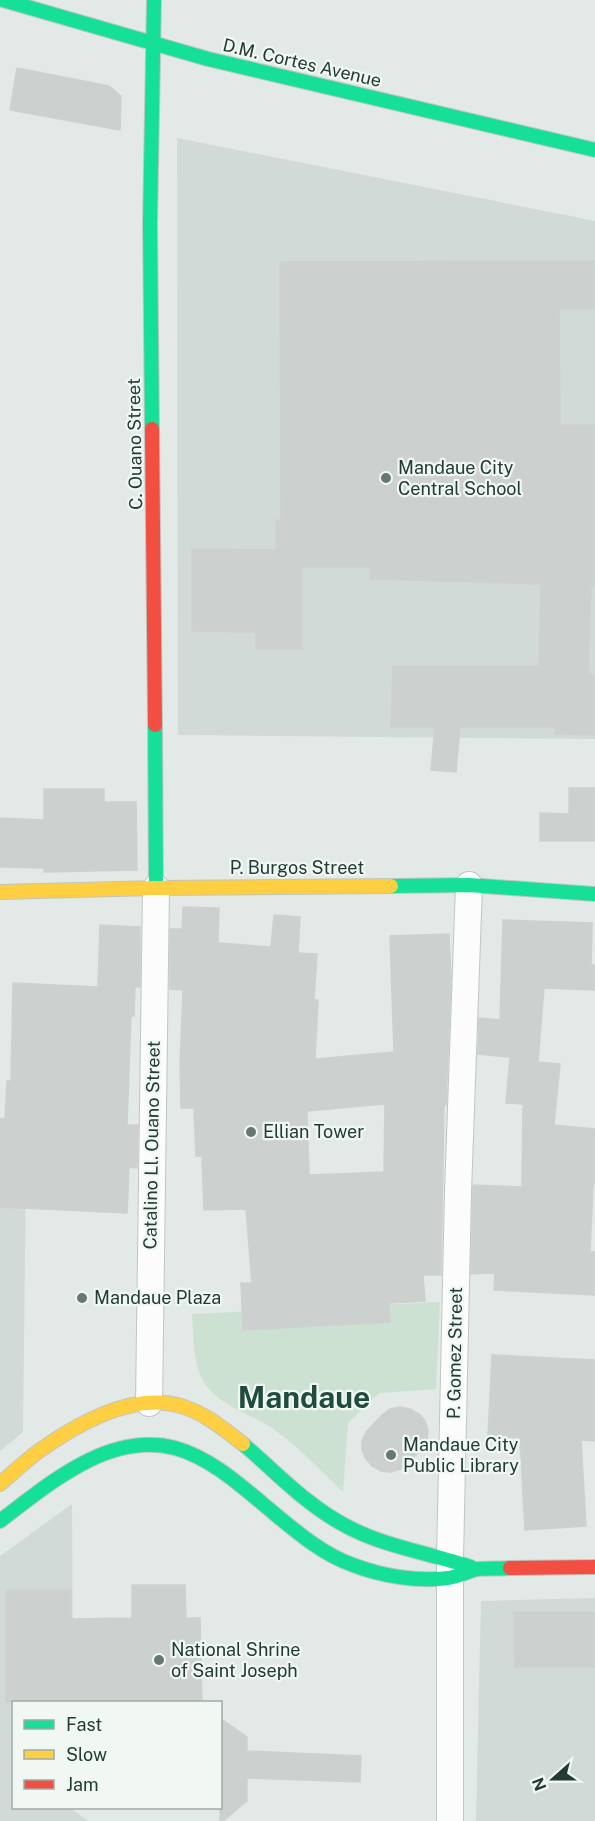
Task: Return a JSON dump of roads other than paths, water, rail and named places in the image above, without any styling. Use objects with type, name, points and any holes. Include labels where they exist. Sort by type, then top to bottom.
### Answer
[{"type":"main road","name":"D.M. Cortes Avenue","points":[[3,0],[208,59],[595,150]]},
{"type":"main road","name":"C. Ouano Street","points":[[154,0],[150,223],[156,888]]},
{"type":"main road","name":"P. Burgos Street","points":[[0,892],[469,885],[595,894]]},
{"type":"main road","points":[[0,1521],[106,1413],[125,1407],[181,1406],[204,1417],[228,1433],[331,1517],[378,1541],[450,1568]]},
{"type":"main road","points":[[0,1484],[38,1453],[70,1451],[96,1457],[148,1439],[176,1448],[212,1465],[238,1482],[311,1542],[349,1564],[368,1570],[417,1577],[450,1568],[595,1567]]},
{"type":"street","name":"P. Gomez Street","points":[[450,1821],[450,1568],[458,1192],[469,885]]},
{"type":"street","name":"Catalino Ll. Ouano Street","points":[[149,1408],[156,888]]},
{"type":"place","name":"Mandaue City Central School","points":[[386,478]]},
{"type":"place","name":"Ellian Tower","points":[[251,1132]]},
{"type":"place","name":"Mandaue Plaza","points":[[82,1298]]},
{"type":"place","name":"Mandaue City Public Library","points":[[391,1455]]},
{"type":"place","name":"National Shrine of Saint Joseph","points":[[159,1660]]},
{"type":"district","name":"Mandaue","points":[[304,1398]]}]
